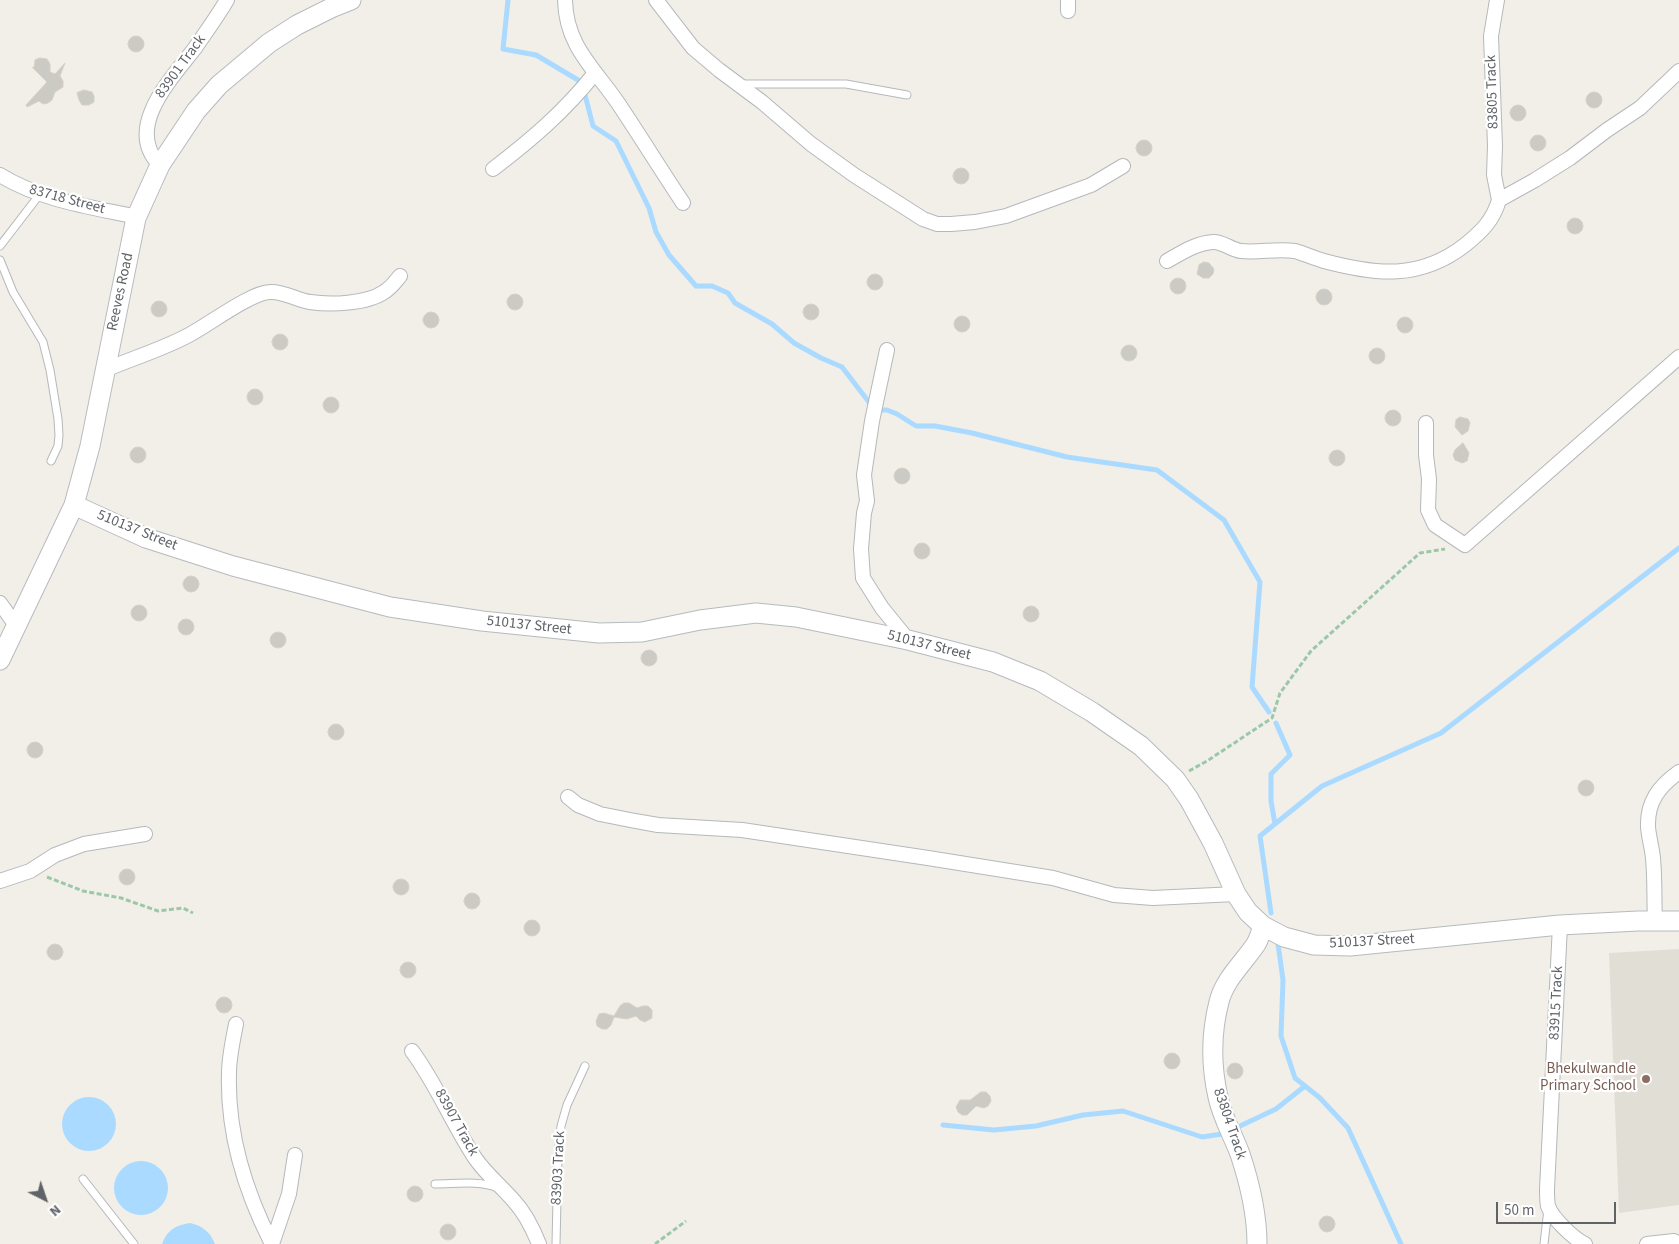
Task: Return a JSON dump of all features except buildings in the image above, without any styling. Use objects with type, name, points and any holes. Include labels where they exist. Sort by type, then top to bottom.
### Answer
[{"type":"street","name":"83901 Track","points":[[160,164],[153,158],[148,146],[146,130],[150,113],[160,93],[207,32],[227,0]]},
{"type":"street","name":"Reeves Road","points":[[0,660],[74,505],[90,446],[137,217],[160,164],[196,111],[219,85],[269,43],[297,25],[351,0]]},
{"type":"street","points":[[565,0],[569,28],[576,46],[616,102],[683,203]]},
{"type":"street","points":[[656,0],[693,48],[811,144],[902,207],[936,224],[975,222],[1006,216],[1091,185],[1123,166]]},
{"type":"street","name":"83805 Track","points":[[1497,0],[1492,36],[1495,146],[1494,185],[1499,200]]},
{"type":"street","points":[[1167,261],[1187,250],[1214,242],[1240,251],[1294,251],[1323,261],[1365,270],[1390,272],[1436,264],[1477,235],[1492,218],[1499,200],[1536,180],[1570,158],[1640,108],[1679,71]]},
{"type":"street","points":[[493,169],[570,104],[595,73]]},
{"type":"street","name":"83718 Street","points":[[0,176],[15,185],[40,194],[137,217]]},
{"type":"street","points":[[105,370],[189,335],[251,298],[264,293],[282,294],[311,302],[356,302],[383,294],[392,287],[400,276]]},
{"type":"street","points":[[887,350],[872,421],[864,475],[867,501],[861,549],[862,578],[882,608],[908,640]]},
{"type":"street","points":[[1426,423],[1426,455],[1429,479],[1428,510],[1435,525],[1465,545],[1679,357]]},
{"type":"street","name":"510137 Street","points":[[74,505],[146,538],[233,566],[399,608],[482,621],[599,633],[642,632],[700,620],[756,613],[796,616],[908,640],[993,662],[1040,681],[1092,712],[1141,746],[1175,779],[1189,799],[1213,843],[1236,894],[1248,912],[1263,926],[1284,937],[1314,944],[1350,946],[1560,925],[1679,921]]},
{"type":"street","points":[[0,604],[17,627]]},
{"type":"street","points":[[1655,921],[1653,858],[1648,818],[1654,797],[1659,788],[1679,772]]},
{"type":"street","points":[[568,798],[578,805],[600,814],[658,825],[742,830],[928,858],[1052,878],[1114,895],[1153,898],[1236,894]]},
{"type":"street","points":[[0,882],[30,871],[55,855],[84,844],[145,834]]},
{"type":"street","name":"83915 Track","points":[[1548,1206],[1547,1189],[1560,925]]},
{"type":"street","name":"83804 Track","points":[[1257,1244],[1256,1215],[1250,1186],[1218,1099],[1212,1051],[1219,999],[1228,982],[1257,942],[1263,926]]},
{"type":"street","points":[[236,1024],[229,1072],[234,1137],[242,1175],[251,1200],[272,1244]]},
{"type":"street","name":"83907 Track","points":[[412,1051],[427,1072],[476,1159],[514,1201],[528,1222],[539,1244]]},
{"type":"street","points":[[272,1244],[289,1194],[295,1156]]},
{"type":"street","points":[[1548,1206],[1561,1224],[1579,1241],[1586,1244]]},
{"type":"street","points":[[1647,1244],[1675,1242]]},
{"type":"lane","points":[[739,84],[846,84],[907,95]]},
{"type":"lane","points":[[0,246],[40,194]]},
{"type":"lane","points":[[0,260],[13,292],[43,342],[50,370],[58,419],[58,446],[51,461]]},
{"type":"lane","name":"83903 Track","points":[[556,1244],[558,1155],[561,1126],[567,1105],[585,1066]]},
{"type":"lane","points":[[83,1179],[134,1244]]},
{"type":"lane","points":[[435,1184],[489,1185],[504,1192]]},
{"type":"lane","points":[[1544,1244],[1548,1206]]},
{"type":"path","points":[[1175,779],[1208,761],[1272,718],[1280,693],[1311,651],[1420,554],[1465,545]]},
{"type":"path","points":[[30,871],[82,891],[120,898],[158,911],[183,908],[193,913]]},
{"type":"path","points":[[655,1244],[686,1221]]},
{"type":"shaded area","name":"Bhekulwandle Primary School","points":[[1679,949],[1679,1205],[1619,1213],[1609,953]]},
{"type":"water","points":[[84,1097],[94,1097],[104,1101],[112,1109],[116,1124],[112,1139],[104,1147],[94,1151],[84,1151],[74,1147],[66,1139],[62,1129],[62,1119],[66,1109],[74,1101]]},
{"type":"water","points":[[136,1161],[146,1161],[156,1165],[164,1173],[168,1188],[164,1203],[156,1211],[146,1215],[136,1215],[126,1211],[118,1203],[114,1193],[114,1183],[118,1173],[126,1165]]},
{"type":"water","points":[[190,1223],[206,1230],[215,1244],[162,1244],[173,1229]]},
{"type":"waterway","points":[[508,0],[503,49],[536,55],[578,80],[584,91],[593,126],[616,141],[649,208],[656,232],[669,255],[696,286],[712,286],[728,293],[735,303],[772,324],[794,343],[842,367],[875,410],[887,410],[916,426],[935,426],[972,433],[1067,457],[1157,470],[1224,520],[1260,582],[1252,687],[1269,712]]},
{"type":"waterway","points":[[1271,913],[1260,836],[1322,786],[1441,733],[1679,548]]},
{"type":"waterway","points":[[1275,824],[1271,801],[1271,774],[1290,755],[1276,723]]},
{"type":"waterway","points":[[1278,944],[1283,980],[1281,1036],[1295,1078],[1320,1098],[1348,1128],[1401,1244]]},
{"type":"waterway","points":[[1240,1126],[1276,1109],[1305,1086]]},
{"type":"waterway","points":[[943,1125],[994,1130],[1036,1126],[1083,1115],[1123,1111],[1202,1137],[1222,1134]]},
{"type":"place","name":"Bhekulwandle Primary School","points":[[1646,1079]]}]
